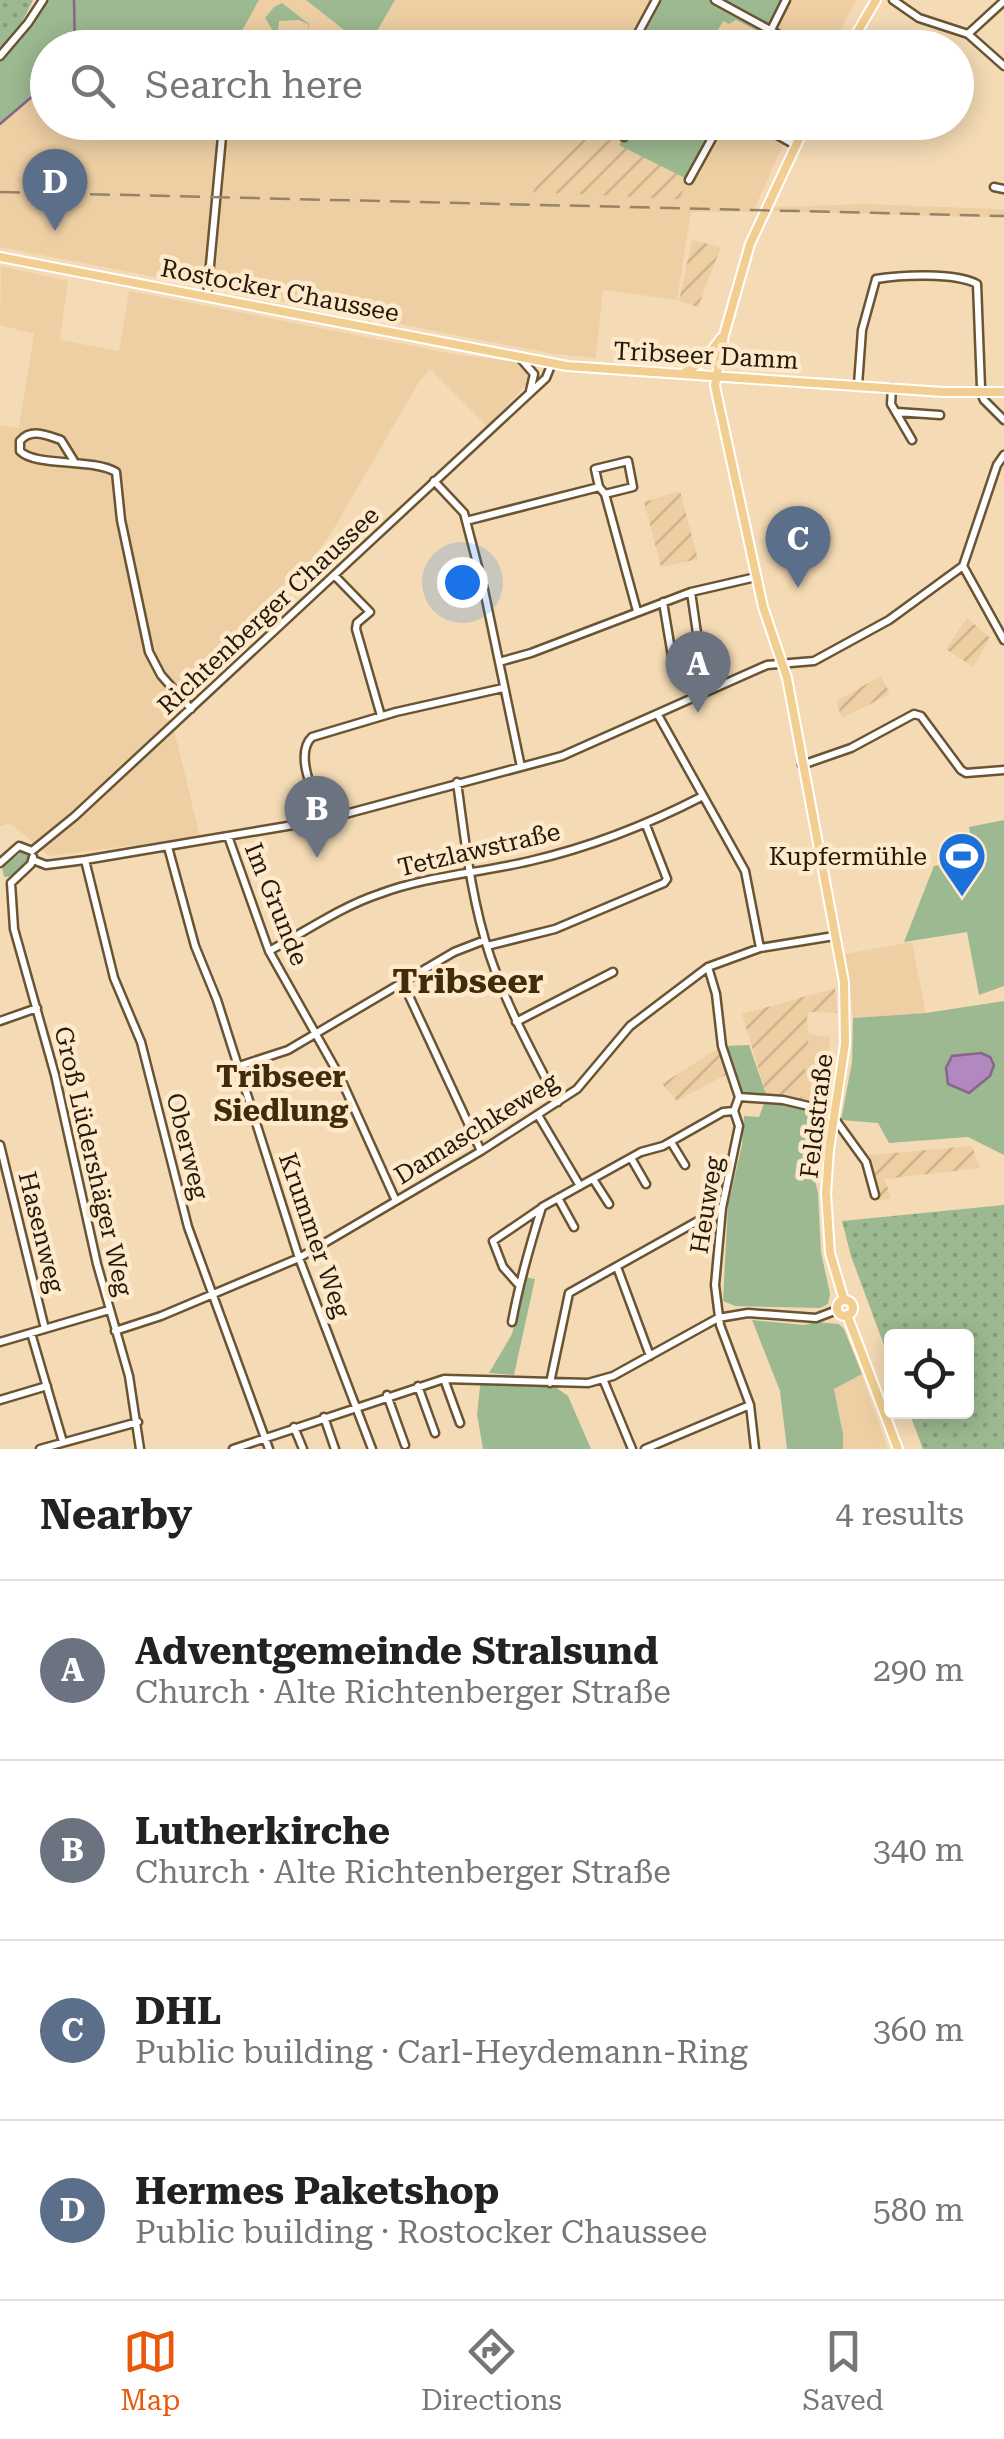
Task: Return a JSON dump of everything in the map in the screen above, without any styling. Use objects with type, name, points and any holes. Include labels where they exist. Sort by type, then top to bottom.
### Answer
[{"type":"main road","points":[[858,30],[876,0]]},
{"type":"main road","points":[[715,375],[750,244],[797,140]]},
{"type":"main road","name":"Rostocker Chaussee","points":[[0,257],[552,363]]},
{"type":"main road","points":[[680,374],[700,365],[724,335]]},
{"type":"main road","name":"Tribseer Damm","points":[[552,363],[982,394],[1004,392]]},
{"type":"main road","name":"Feldstraße","points":[[715,375],[756,577],[787,678],[844,982],[846,1024],[827,1173],[830,1252],[844,1300],[852,1305],[847,1316],[898,1449]]},
{"type":"main road","points":[[844,1300],[837,1310],[847,1316]]},
{"type":"street","points":[[0,56],[43,0]]},
{"type":"street","points":[[640,30],[656,0]]},
{"type":"street","points":[[715,0],[770,30],[786,0]]},
{"type":"street","points":[[893,0],[919,18],[956,30]]},
{"type":"street","points":[[972,30],[1004,1]]},
{"type":"street","points":[[974,39],[1004,66]]},
{"type":"street","points":[[207,297],[222,140]]},
{"type":"street","points":[[689,180],[711,140]]},
{"type":"street","points":[[788,140],[795,144]]},
{"type":"street","points":[[994,188],[1004,189]]},
{"type":"street","points":[[858,385],[862,330],[876,280],[930,276],[970,280],[977,284],[982,394],[1004,420]]},
{"type":"street","points":[[512,354],[534,372],[528,394]]},
{"type":"street","name":"Richtenberger Chaussee","points":[[32,856],[546,378],[552,363]]},
{"type":"street","points":[[892,388],[891,404],[912,440]]},
{"type":"street","points":[[896,412],[940,416]]},
{"type":"street","points":[[74,461],[60,440],[36,433],[20,441],[20,450],[30,459],[74,461],[116,472],[121,520],[149,652],[161,675],[191,709]]},
{"type":"street","points":[[0,863],[19,846],[46,865],[323,820],[562,756],[767,665],[814,661],[889,620],[964,566],[997,465],[1004,455]]},
{"type":"street","points":[[466,522],[602,490],[633,487],[628,461],[596,469],[602,490],[636,611]]},
{"type":"street","points":[[434,482],[464,513],[521,767]]},
{"type":"street","points":[[964,566],[1004,640]]},
{"type":"street","points":[[334,575],[370,612],[357,623],[356,629],[381,716]]},
{"type":"street","points":[[499,662],[691,592],[756,577]]},
{"type":"street","points":[[662,602],[674,668],[701,661],[691,592]]},
{"type":"street","points":[[323,820],[304,756],[306,742],[312,736],[503,688]]},
{"type":"street","points":[[802,765],[834,756],[914,714],[920,716],[961,770],[1004,770]]},
{"type":"street","points":[[658,715],[744,870],[760,948]]},
{"type":"street","points":[[457,782],[469,872],[486,943],[516,1022],[558,1102]]},
{"type":"street","name":"Tetzlawstraße","points":[[269,952],[376,894],[534,860],[646,826],[703,796]]},
{"type":"street","points":[[239,1066],[288,1050],[454,952],[555,929],[667,879],[646,826]]},
{"type":"street","name":"Im Grunde","points":[[228,836],[269,952],[340,1076],[396,1201]]},
{"type":"street","name":"Krummer Weg","points":[[168,847],[195,946],[239,1066],[299,1258],[372,1449]]},
{"type":"street","points":[[6,883],[32,856]]},
{"type":"street","name":"Oberweg","points":[[85,860],[114,978],[141,1042],[188,1227],[269,1449]]},
{"type":"street","name":"Groß Lüdershäger Weg","points":[[6,883],[14,929],[37,1008],[109,1310],[129,1376],[140,1449]]},
{"type":"street","name":"Damaschkeweg","points":[[115,1332],[299,1258],[538,1115],[590,1077],[630,1026],[708,967],[760,948],[834,936]]},
{"type":"street","points":[[708,967],[716,994],[722,1046],[738,1096],[783,1100],[833,1116],[866,1162],[875,1195]]},
{"type":"street","points":[[516,1022],[613,972]]},
{"type":"street","points":[[403,983],[481,1150]]},
{"type":"street","points":[[0,1021],[37,1008]]},
{"type":"street","name":"Heuweg","points":[[738,1096],[734,1111],[739,1126],[722,1208],[715,1285],[718,1318],[750,1405],[755,1449]]},
{"type":"street","points":[[518,1284],[503,1267],[493,1241],[580,1186],[723,1112],[734,1111]]},
{"type":"street","points":[[538,1115],[580,1186]]},
{"type":"street","points":[[671,1142],[684,1165]]},
{"type":"street","name":"Hasenweg","points":[[0,1145],[45,1329]]},
{"type":"street","points":[[632,1158],[646,1184]]},
{"type":"street","points":[[593,1179],[609,1204]]},
{"type":"street","points":[[558,1198],[574,1226]]},
{"type":"street","points":[[512,1322],[518,1284],[542,1207]]},
{"type":"street","points":[[550,1383],[568,1293],[722,1208]]},
{"type":"street","points":[[617,1267],[650,1356]]},
{"type":"street","points":[[0,1342],[109,1310]]},
{"type":"street","points":[[234,1449],[444,1379],[572,1384],[603,1379],[718,1318],[748,1313],[816,1318],[837,1310]]},
{"type":"street","points":[[32,1333],[64,1442]]},
{"type":"street","points":[[444,1379],[460,1423]]},
{"type":"street","points":[[603,1379],[632,1449]]},
{"type":"street","points":[[0,1400],[47,1386]]},
{"type":"street","points":[[418,1386],[435,1433]]},
{"type":"street","points":[[387,1395],[405,1446]]},
{"type":"street","points":[[644,1449],[750,1405]]},
{"type":"street","points":[[324,1417],[335,1449]]},
{"type":"street","points":[[40,1449],[138,1422]]},
{"type":"street","points":[[294,1427],[303,1449]]},
{"type":"shaded area","points":[[259,0],[306,0],[345,30],[243,30]]},
{"type":"shaded area","points":[[395,0],[856,0],[841,30],[378,30]]},
{"type":"shaded area","points":[[30,98],[30,140],[785,140],[753,212],[691,212],[677,300],[603,290],[596,358],[554,354],[0,247],[0,125]]},
{"type":"shaded area","points":[[562,140],[610,140],[689,180],[679,199],[533,192]]},
{"type":"shaded area","points":[[865,204],[997,209],[1004,210],[1004,218],[773,211],[775,207]]},
{"type":"shaded area","points":[[692,240],[721,247],[698,307],[679,301]]},
{"type":"shaded area","points":[[1,266],[68,281],[60,340],[119,351],[129,291],[454,354],[517,362],[525,368],[530,381],[487,426],[430,369],[419,382],[333,530],[292,590],[246,636],[173,725],[200,837],[49,856],[10,823],[0,826],[0,425],[19,428],[34,334],[0,325]]},
{"type":"shaded area","points":[[680,491],[698,559],[661,567],[644,502]]},
{"type":"shaded area","points":[[967,618],[990,638],[973,667],[946,649]]},
{"type":"shaded area","points":[[881,676],[890,694],[842,718],[836,701]]},
{"type":"shaded area","points":[[912,942],[926,1013],[853,1018],[845,954]]},
{"type":"shaded area","points":[[835,988],[837,1013],[809,1012],[807,1018],[802,1101],[767,1097],[742,1014]]},
{"type":"shaded area","points":[[809,1034],[830,1037],[828,1108],[802,1101]]},
{"type":"shaded area","points":[[717,1049],[729,1073],[677,1101],[662,1084]]},
{"type":"shaded area","points":[[981,1053],[990,1057],[994,1065],[990,1076],[969,1093],[948,1084],[946,1068],[952,1056]]},
{"type":"shaded area","points":[[972,1146],[980,1168],[885,1179],[891,1199],[879,1200],[870,1155]]},
{"type":"shaded area","points":[[862,1374],[888,1449],[843,1449],[834,1389]]},
{"type":"green space","points":[[0,0],[33,0],[20,26],[0,49]]},
{"type":"green space","points":[[43,0],[259,0],[242,30],[30,30],[30,98],[0,124],[0,56]]},
{"type":"green space","points":[[306,0],[395,0],[378,30],[344,30]]},
{"type":"green space","points":[[659,0],[709,0],[764,30],[736,20],[729,24],[723,21],[718,30],[645,30]]},
{"type":"green space","points":[[715,0],[786,0],[771,30]]},
{"type":"green space","points":[[282,3],[309,24],[309,30],[308,24],[299,20],[279,21],[278,30],[272,30],[265,18]]},
{"type":"green space","points":[[622,140],[711,140],[689,180],[619,145]]},
{"type":"green space","name":"Kupfermühle","points":[[1004,820],[1004,986],[979,995],[967,932],[904,942],[934,866],[974,859],[969,827]]},
{"type":"green space","points":[[23,851],[28,861],[13,876],[4,877],[2,867]]},
{"type":"green space","points":[[1004,1001],[1004,1155],[968,1137],[889,1143],[878,1123],[841,1120],[852,1062],[853,1018],[926,1013]]},
{"type":"green space","points":[[749,1045],[767,1097],[740,1093],[725,1046]]},
{"type":"green space","points":[[765,1101],[821,1111],[822,1128],[813,1141],[812,1167],[818,1193],[821,1252],[830,1294],[828,1304],[820,1308],[735,1306],[723,1301],[728,1205],[742,1145],[744,1116],[759,1117]]},
{"type":"green space","points":[[1004,1205],[1004,1449],[923,1449],[912,1419],[974,1419],[974,1329],[884,1329],[884,1345],[842,1221]]},
{"type":"green space","points":[[525,1277],[535,1279],[514,1375],[489,1373],[512,1334]]},
{"type":"green space","points":[[752,1320],[839,1324],[844,1329],[862,1374],[834,1389],[843,1449],[787,1449],[780,1391]]},
{"type":"green space","points":[[481,1378],[550,1383],[568,1396],[591,1449],[483,1449],[477,1414]]},
{"type":"waterway","points":[[74,0],[75,30]]},
{"type":"waterway","points":[[0,124],[30,98]]},
{"type":"railway","points":[[0,192],[1004,216]]},
{"type":"place","name":"Hermes Paketshop","points":[[55,231]]},
{"type":"place","name":"DHL","points":[[798,588]]},
{"type":"place","name":"Adventgemeinde Stralsund","points":[[698,713]]},
{"type":"place","name":"Lutherkirche","points":[[317,858]]},
{"type":"place","name":"Kupfermühle","points":[[962,898]]},
{"type":"district","name":"Tribseer","points":[[468,981]]},
{"type":"district","name":"Tribseer Siedlung","points":[[281,1094]]}]
